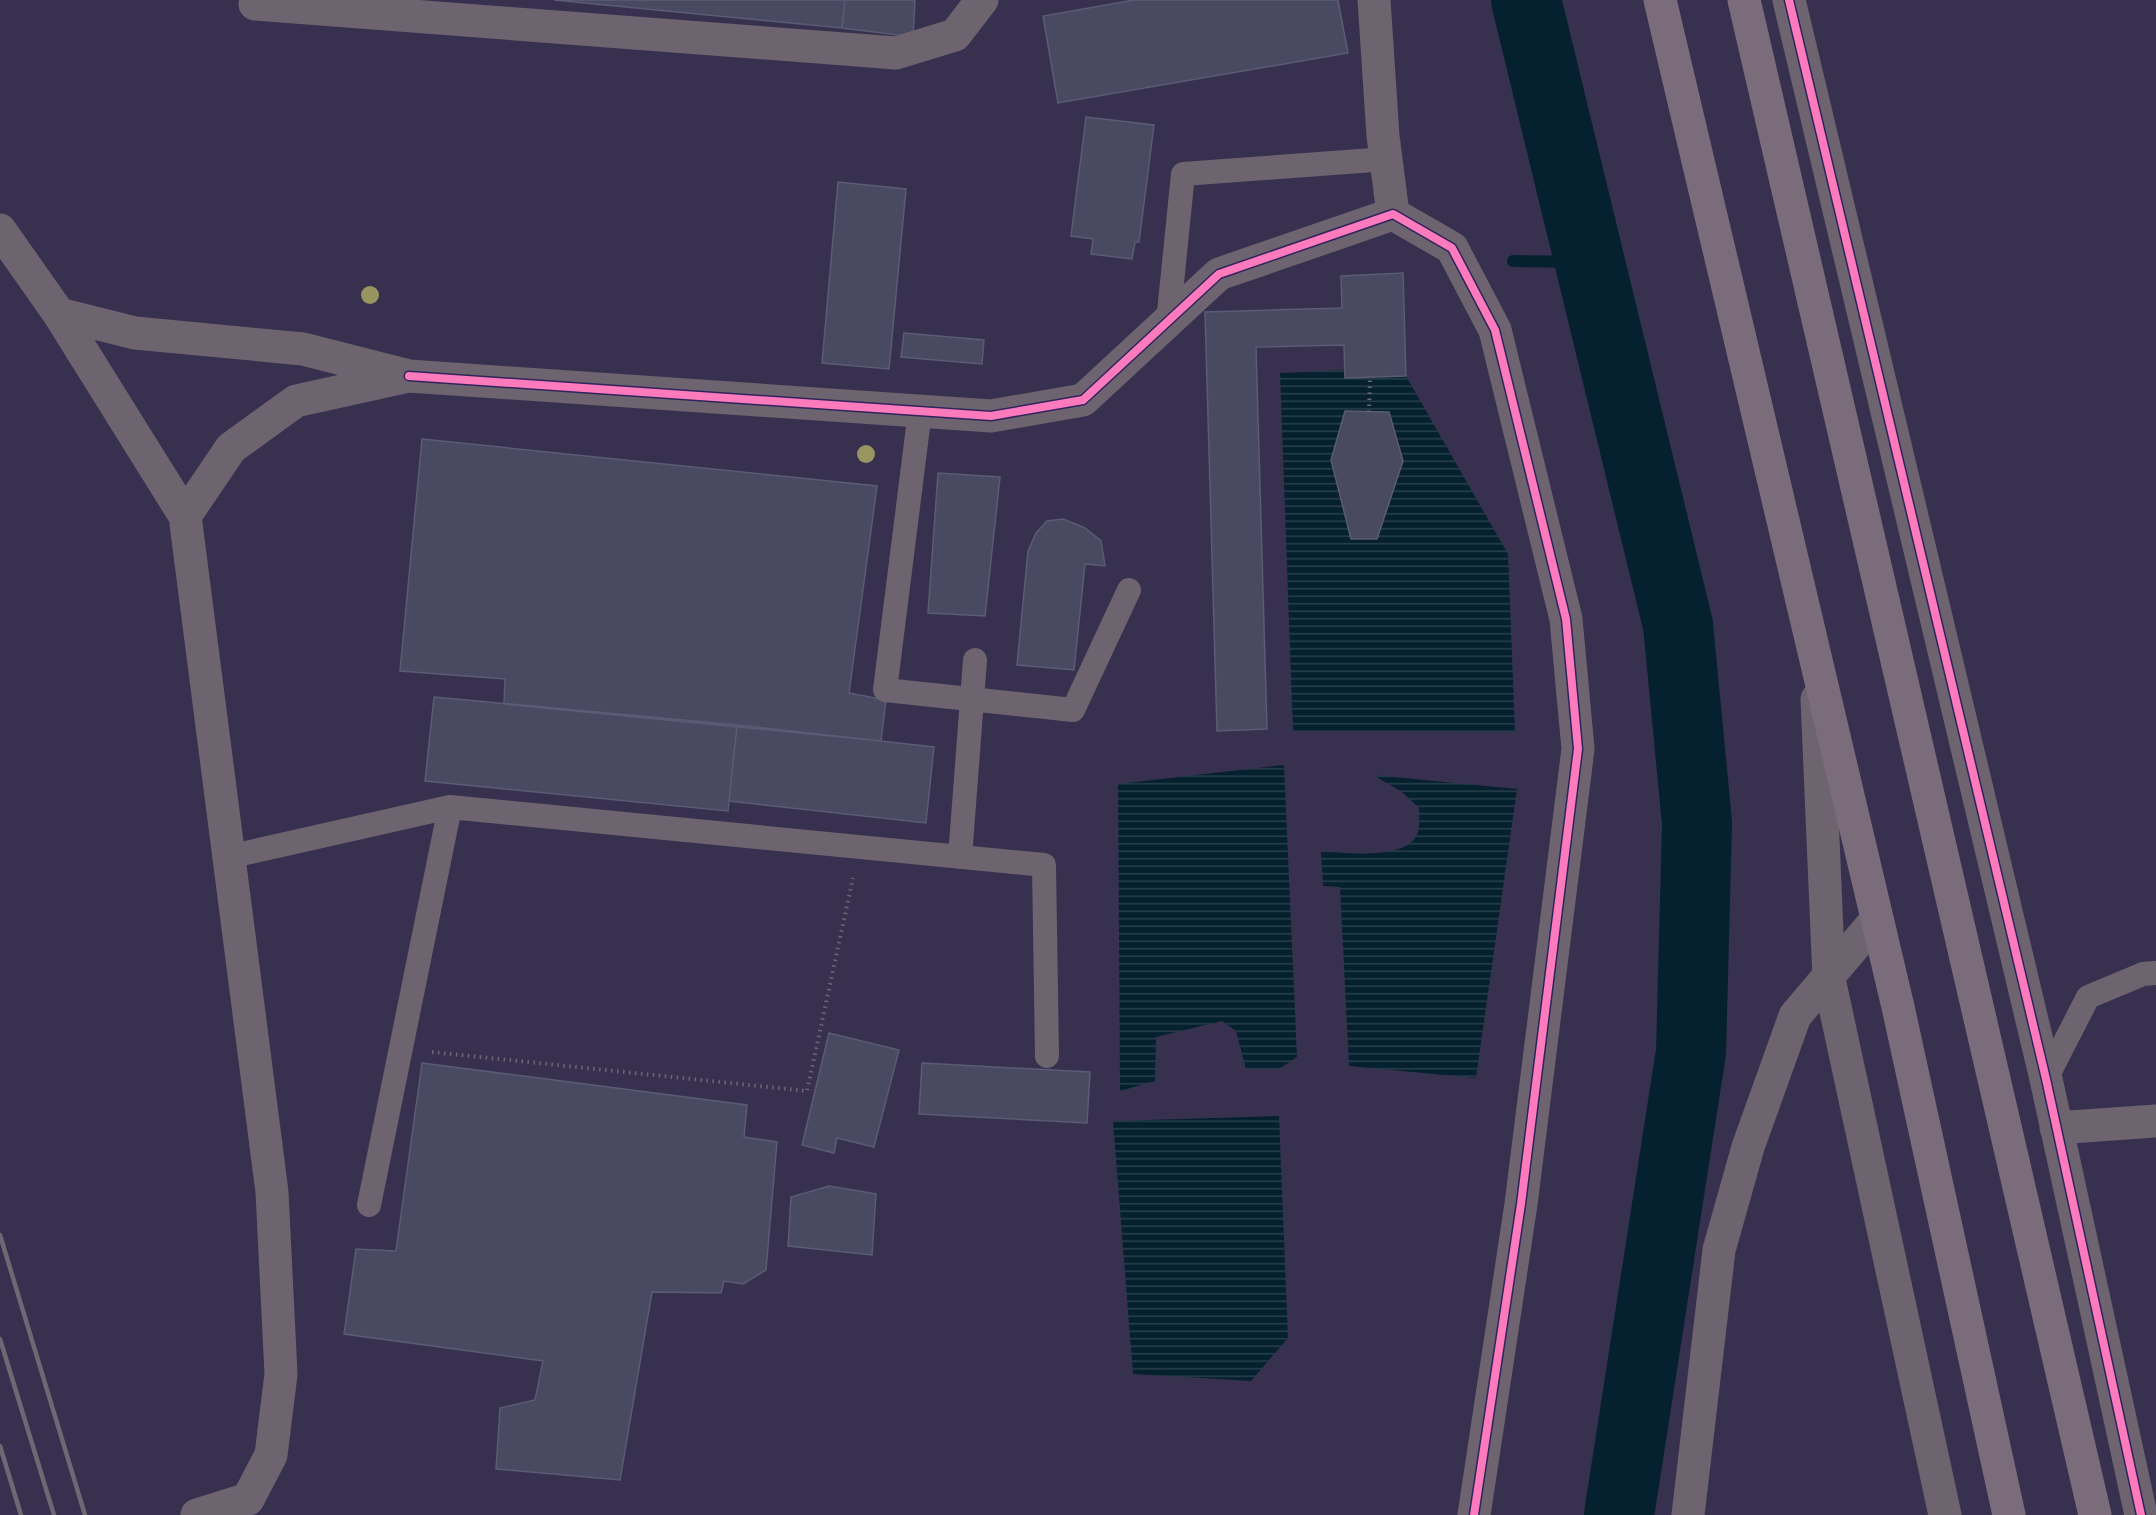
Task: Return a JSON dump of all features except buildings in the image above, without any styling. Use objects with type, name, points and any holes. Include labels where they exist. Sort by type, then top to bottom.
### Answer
[{"type":"highway","points":[[1660,0],[1877,919],[2009,1515]]},
{"type":"highway","points":[[1744,0],[2095,1515]]},
{"type":"street","points":[[255,4],[896,53],[955,35],[982,0]]},
{"type":"street","points":[[1374,0],[1393,214]]},
{"type":"street","points":[[1789,0],[2046,1079],[2141,1515]]},
{"type":"street","points":[[58,314],[135,333],[303,349],[409,376],[991,416],[1083,400],[1219,274],[1393,214],[1452,248],[1495,330],[1566,619],[1578,749],[1521,1204],[1474,1515]]},
{"type":"street","points":[[0,230],[58,314],[185,516],[272,1192],[280,1374],[271,1455],[248,1499],[197,1515]]},
{"type":"street","points":[[185,516],[231,448],[296,401],[409,376]]},
{"type":"street","points":[[1815,654],[1829,979],[1946,1515]]},
{"type":"street","points":[[1688,1515],[1719,1250],[1748,1147],[1795,1016],[1829,979],[1877,919]]},
{"type":"street","points":[[2056,1128],[2156,1121]]},
{"type":"lane","points":[[1168,322],[1184,174],[1387,159]]},
{"type":"lane","points":[[920,411],[885,690],[1073,710],[1129,590]]},
{"type":"lane","points":[[960,857],[975,660]]},
{"type":"lane","points":[[369,1205],[450,807]]},
{"type":"lane","points":[[228,857],[450,807],[1044,865],[1047,1056]]},
{"type":"lane","points":[[2046,1079],[2088,997],[2143,974],[2156,973]]},
{"type":"path","points":[[1369,412],[1370,377]]},
{"type":"path","points":[[401,1049],[807,1091],[859,848]]},
{"type":"water","points":[[1344,370],[1345,378],[1406,376],[1508,554],[1515,732],[1293,731],[1280,373]]},
{"type":"water","points":[[1284,765],[1297,1057],[1279,1069],[1246,1069],[1236,1031],[1222,1021],[1156,1037],[1155,1081],[1120,1091],[1118,784]]},
{"type":"water","points":[[1373,775],[1517,789],[1476,1078],[1349,1066],[1340,887],[1323,886],[1321,851],[1360,854],[1390,851],[1412,841],[1419,826],[1419,808],[1402,792]]},
{"type":"water","points":[[1279,1116],[1288,1338],[1251,1381],[1133,1374],[1113,1121]]},
{"type":"waterway","points":[[1526,0],[1678,625],[1697,823],[1691,1052],[1619,1515]]},
{"type":"waterway","points":[[1513,261],[1591,262]]},
{"type":"railway","points":[[0,1235],[85,1515]]},
{"type":"railway","points":[[0,1339],[54,1515]]},
{"type":"railway","points":[[0,1446],[21,1515]]},
{"type":"cycle path","points":[[1789,0],[2046,1079],[2141,1515]]},
{"type":"cycle path","points":[[409,376],[991,416],[1083,400],[1219,274],[1393,214],[1452,248],[1495,330],[1566,619],[1578,749],[1521,1204],[1474,1515]]}]
